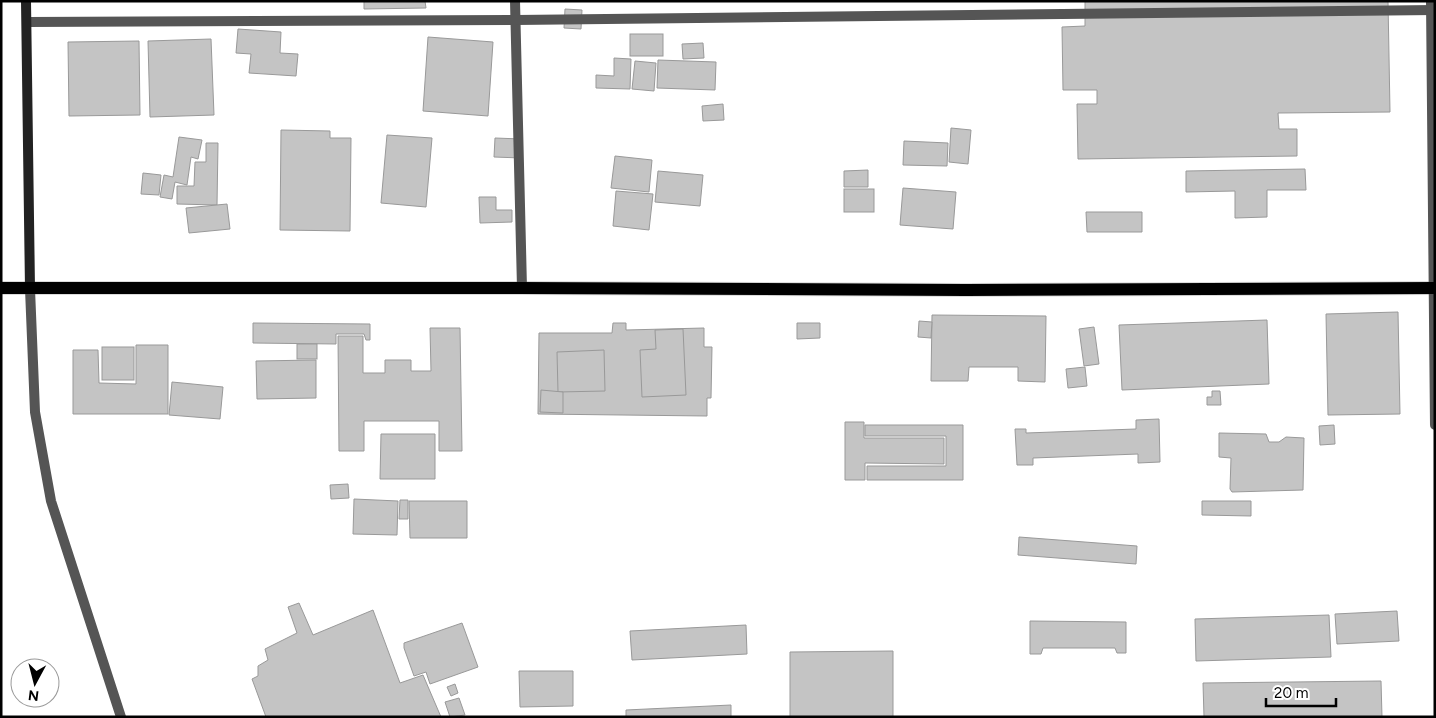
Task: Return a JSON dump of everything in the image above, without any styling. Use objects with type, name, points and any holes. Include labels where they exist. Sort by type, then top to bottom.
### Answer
[{"type":"main road","points":[[26,1],[30,289]]},
{"type":"main road","points":[[1,288],[966,290],[1434,288]]},
{"type":"street","points":[[515,1],[522,288]]},
{"type":"street","points":[[27,22],[516,20],[1432,7],[1435,425]]},
{"type":"street","points":[[30,289],[35,412],[51,501],[121,717]]},
{"type":"building","points":[[364,1],[425,1],[426,8],[364,9]]},
{"type":"building","points":[[1085,1],[1388,1],[1390,112],[1278,113],[1279,129],[1297,129],[1297,156],[1078,159],[1077,104],[1097,104],[1097,90],[1063,90],[1062,27],[1085,26]]},
{"type":"building","points":[[565,9],[582,10],[581,29],[564,28]]},
{"type":"building","points":[[238,29],[281,32],[280,53],[298,54],[296,76],[249,73],[251,54],[236,53]]},
{"type":"building","points":[[630,34],[663,34],[663,56],[630,56]]},
{"type":"building","points":[[428,37],[493,42],[488,116],[423,111]]},
{"type":"building","points":[[211,39],[214,115],[150,117],[148,41]]},
{"type":"building","points":[[139,41],[140,115],[69,116],[68,42]]},
{"type":"building","points":[[703,43],[704,58],[683,59],[682,44]]},
{"type":"building","points":[[614,58],[631,59],[630,89],[596,88],[596,75],[614,76]]},
{"type":"building","points":[[658,60],[716,62],[715,90],[657,88]]},
{"type":"building","points":[[635,61],[656,63],[654,91],[632,89]]},
{"type":"building","points":[[723,104],[724,120],[703,121],[702,106]]},
{"type":"building","points":[[951,128],[971,130],[968,164],[949,162]]},
{"type":"building","points":[[281,130],[330,131],[330,138],[351,138],[350,231],[280,230]]},
{"type":"building","points":[[387,135],[432,138],[426,207],[381,203]]},
{"type":"building","points":[[179,137],[202,140],[198,159],[191,157],[187,185],[175,182],[172,199],[160,197],[164,175],[173,177]]},
{"type":"building","points":[[495,138],[521,139],[521,158],[494,157]]},
{"type":"building","points":[[904,141],[948,143],[947,166],[903,165]]},
{"type":"building","points":[[206,143],[218,143],[217,205],[177,204],[177,186],[194,186],[195,162],[206,162]]},
{"type":"building","points":[[615,156],[652,160],[649,192],[611,188]]},
{"type":"building","points":[[1305,169],[1306,190],[1267,190],[1267,217],[1235,218],[1235,191],[1186,192],[1186,171]]},
{"type":"building","points":[[868,170],[868,187],[844,187],[844,171]]},
{"type":"building","points":[[658,171],[703,175],[700,206],[655,202]]},
{"type":"building","points":[[143,173],[161,175],[159,195],[141,194]]},
{"type":"building","points":[[903,188],[956,192],[953,229],[900,225]]},
{"type":"building","points":[[844,189],[874,189],[874,212],[844,212]]},
{"type":"building","points":[[616,191],[653,194],[649,230],[613,226]]},
{"type":"building","points":[[479,197],[496,197],[496,210],[512,210],[512,222],[480,223]]},
{"type":"building","points":[[227,204],[230,229],[189,233],[186,208]]},
{"type":"building","points":[[1086,212],[1142,212],[1142,232],[1087,232]]},
{"type":"building","points":[[1398,312],[1400,414],[1328,415],[1326,314]]},
{"type":"building","points":[[932,315],[1046,316],[1045,382],[1018,381],[1018,367],[969,367],[968,381],[931,381]]},
{"type":"building","points":[[1267,320],[1269,384],[1122,390],[1119,325]]},
{"type":"building","points":[[919,321],[932,322],[931,338],[918,337]]},
{"type":"building","points":[[253,323],[370,324],[370,340],[366,340],[364,334],[336,334],[336,344],[253,343]]},
{"type":"building","points":[[613,323],[626,323],[626,330],[704,328],[704,347],[712,347],[711,398],[707,398],[707,416],[538,414],[539,333],[612,333]]},
{"type":"building","points":[[797,323],[820,323],[820,338],[797,339]]},
{"type":"building","points":[[1094,327],[1099,364],[1084,366],[1079,329]]},
{"type":"building","points":[[430,328],[460,328],[462,451],[439,451],[439,421],[364,421],[364,451],[339,451],[338,336],[363,336],[363,373],[385,373],[385,360],[411,360],[411,371],[431,371]]},
{"type":"building","points":[[683,329],[686,395],[642,397],[640,350],[656,349],[655,330]]},
{"type":"building","points":[[297,344],[317,344],[317,359],[297,359]]},
{"type":"building","points":[[136,345],[168,345],[168,414],[73,414],[73,350],[98,350],[99,383],[136,384]]},
{"type":"building","points":[[102,347],[134,347],[134,380],[102,380]]},
{"type":"building","points":[[604,350],[605,391],[558,392],[557,352]]},
{"type":"building","points":[[316,360],[316,398],[257,399],[256,361]]},
{"type":"building","points":[[1085,367],[1087,386],[1068,388],[1066,369]]},
{"type":"building","points":[[172,382],[223,387],[220,419],[169,415]]},
{"type":"building","points":[[541,390],[563,392],[563,413],[540,412]]},
{"type":"building","points":[[1212,391],[1220,391],[1221,405],[1207,405],[1207,397],[1212,397]]},
{"type":"building","points":[[1159,419],[1160,462],[1138,463],[1138,454],[1033,458],[1033,465],[1017,465],[1015,429],[1026,429],[1026,433],[1136,429],[1136,420]]},
{"type":"building","points":[[845,422],[864,422],[864,438],[944,438],[944,464],[865,463],[865,480],[845,480]]},
{"type":"building","points":[[865,425],[963,425],[963,480],[867,480],[867,466],[946,466],[946,436],[865,436]]},
{"type":"building","points":[[1334,425],[1335,444],[1320,445],[1319,426]]},
{"type":"building","points":[[1219,433],[1266,434],[1269,442],[1279,442],[1286,437],[1304,438],[1303,490],[1232,492],[1230,489],[1231,458],[1219,457]]},
{"type":"building","points":[[381,434],[435,434],[435,479],[380,479]]},
{"type":"building","points":[[348,484],[349,498],[331,499],[330,485]]},
{"type":"building","points":[[354,499],[398,501],[397,535],[353,534]]},
{"type":"building","points":[[400,500],[408,500],[408,519],[399,519]]},
{"type":"building","points":[[409,501],[467,501],[467,538],[410,538]]},
{"type":"building","points":[[1202,501],[1251,501],[1251,516],[1202,515]]},
{"type":"building","points":[[1019,537],[1137,546],[1136,564],[1018,555]]},
{"type":"building","points":[[299,603],[313,635],[373,610],[400,683],[423,675],[441,717],[266,717],[252,679],[258,676],[258,666],[268,660],[265,649],[297,633],[288,607]]},
{"type":"building","points":[[1397,611],[1399,641],[1337,644],[1335,614]]},
{"type":"building","points":[[1329,615],[1331,657],[1196,661],[1195,619]]},
{"type":"building","points":[[1030,621],[1126,622],[1126,653],[1117,653],[1115,648],[1043,648],[1041,654],[1030,654]]},
{"type":"building","points":[[462,623],[478,667],[430,684],[426,672],[414,676],[404,643]]},
{"type":"building","points":[[746,625],[747,654],[632,660],[630,631]]},
{"type":"building","points":[[893,651],[893,717],[790,717],[790,652]]},
{"type":"building","points":[[519,671],[573,671],[573,706],[520,707]]},
{"type":"building","points":[[1381,681],[1382,717],[1204,717],[1203,683]]},
{"type":"building","points":[[455,684],[458,693],[451,696],[447,687]]},
{"type":"building","points":[[459,698],[465,715],[450,717],[445,702]]},
{"type":"building","points":[[731,705],[731,717],[626,717],[626,710]]}]
